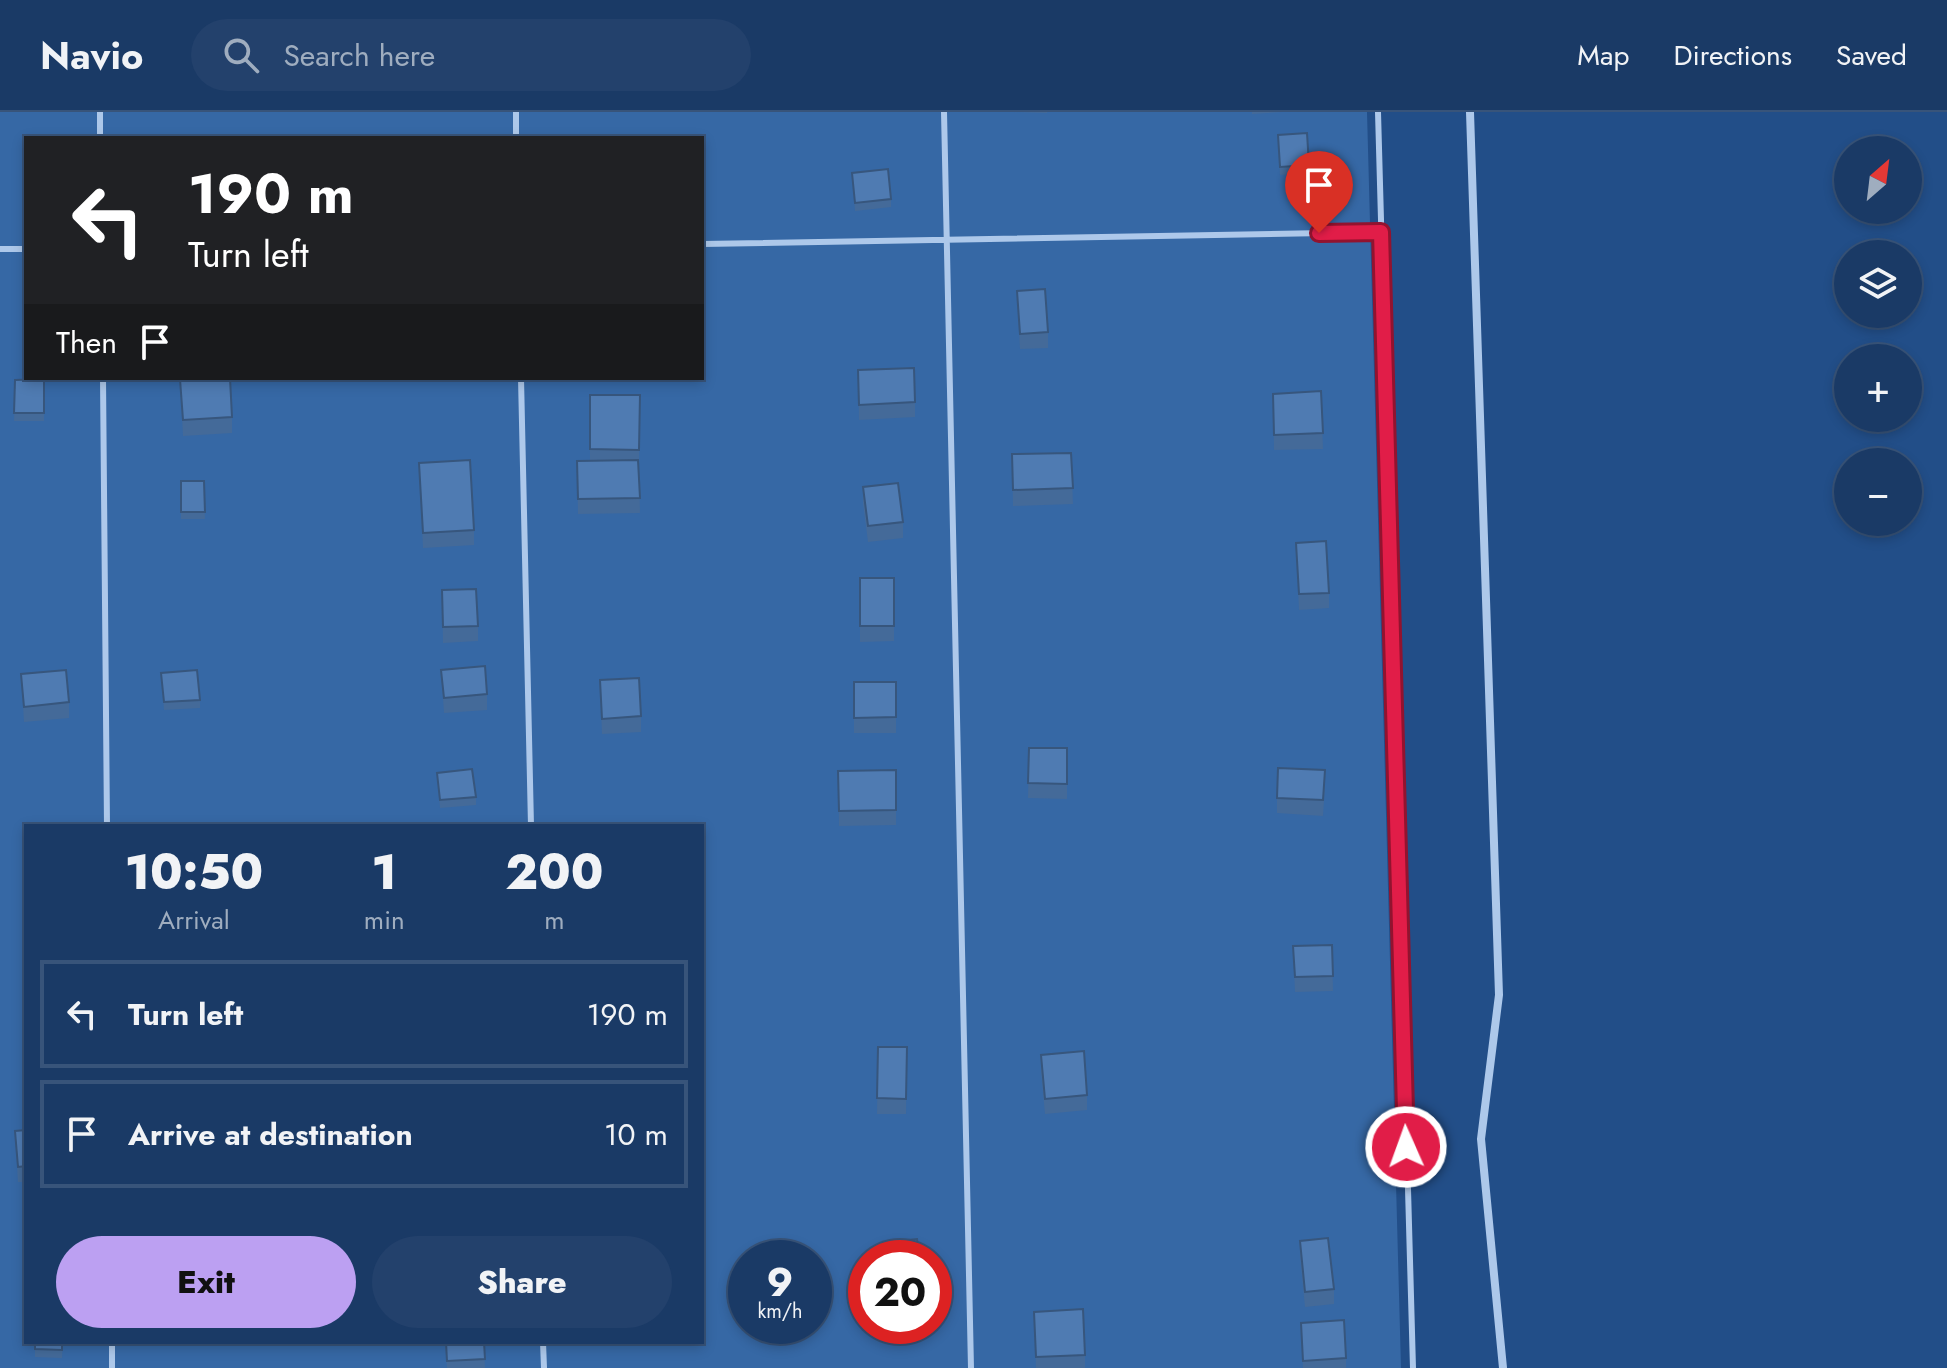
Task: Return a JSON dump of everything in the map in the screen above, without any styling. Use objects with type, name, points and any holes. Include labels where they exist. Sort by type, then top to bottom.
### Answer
[{"type":"street","points":[[1470,112],[1499,995],[1481,1139],[1503,1368]]},
{"type":"lane","points":[[100,112],[100,136]]},
{"type":"lane","points":[[516,112],[516,136]]},
{"type":"lane","points":[[944,112],[971,1368]]},
{"type":"lane","points":[[1378,112],[1413,1368]]},
{"type":"lane","points":[[704,244],[1381,232]]},
{"type":"lane","points":[[0,249],[24,249]]},
{"type":"lane","points":[[103,380],[107,824]]},
{"type":"lane","points":[[521,380],[531,824]]},
{"type":"lane","points":[[112,1344],[112,1368]]},
{"type":"lane","points":[[543,1344],[544,1368]]},
{"type":"shaded area","points":[[0,112],[1367,112],[1401,1368],[0,1368]]},
{"type":"building","points":[[1307,133],[1309,165],[1280,167],[1278,135]]},
{"type":"building","points":[[888,169],[891,199],[855,203],[852,173]]},
{"type":"building","points":[[1045,289],[1048,332],[1020,334],[1017,291]]},
{"type":"building","points":[[914,368],[915,402],[859,405],[858,370]]},
{"type":"building","points":[[15,380],[44,380],[44,413],[14,413]]},
{"type":"building","points":[[180,380],[230,380],[232,417],[183,420]]},
{"type":"building","points":[[1321,391],[1323,433],[1274,435],[1273,394]]},
{"type":"building","points":[[590,395],[640,395],[639,450],[590,449]]},
{"type":"building","points":[[1071,453],[1073,488],[1013,490],[1012,454]]},
{"type":"building","points":[[470,460],[474,530],[423,533],[419,463]]},
{"type":"building","points":[[638,460],[640,498],[578,499],[577,461]]},
{"type":"building","points":[[181,481],[204,481],[205,512],[181,512]]},
{"type":"building","points":[[898,483],[903,522],[868,526],[863,487]]},
{"type":"building","points":[[1326,541],[1329,593],[1299,594],[1296,543]]},
{"type":"building","points":[[860,578],[894,578],[894,626],[860,626]]},
{"type":"building","points":[[476,589],[478,626],[443,627],[442,590]]},
{"type":"building","points":[[485,666],[487,694],[444,698],[441,670]]},
{"type":"building","points":[[66,670],[69,702],[24,707],[21,674]]},
{"type":"building","points":[[197,670],[200,700],[164,702],[161,673]]},
{"type":"building","points":[[639,678],[641,716],[602,719],[600,680]]},
{"type":"building","points":[[854,682],[896,682],[896,717],[854,718]]},
{"type":"building","points":[[1029,748],[1067,748],[1067,784],[1028,783]]},
{"type":"building","points":[[1278,768],[1325,770],[1323,800],[1277,798]]},
{"type":"building","points":[[472,769],[476,797],[440,800],[437,773]]},
{"type":"building","points":[[896,770],[896,810],[839,811],[838,771]]},
{"type":"building","points":[[1332,945],[1333,976],[1295,977],[1293,946]]},
{"type":"building","points":[[878,1047],[907,1047],[906,1099],[877,1098]]},
{"type":"building","points":[[1084,1051],[1087,1095],[1045,1099],[1041,1055]]},
{"type":"building","points":[[24,1130],[24,1166],[18,1167],[15,1131]]},
{"type":"building","points":[[1328,1238],[1334,1289],[1305,1292],[1300,1241]]},
{"type":"building","points":[[1083,1309],[1085,1355],[1036,1357],[1034,1312]]},
{"type":"building","points":[[1344,1320],[1346,1358],[1303,1361],[1301,1323]]},
{"type":"building","points":[[35,1344],[62,1344],[62,1350],[35,1349]]},
{"type":"building","points":[[446,1344],[484,1344],[485,1359],[447,1361]]},
{"type":"route","points":[[1319,233],[1381,232],[1406,1147]]}]
